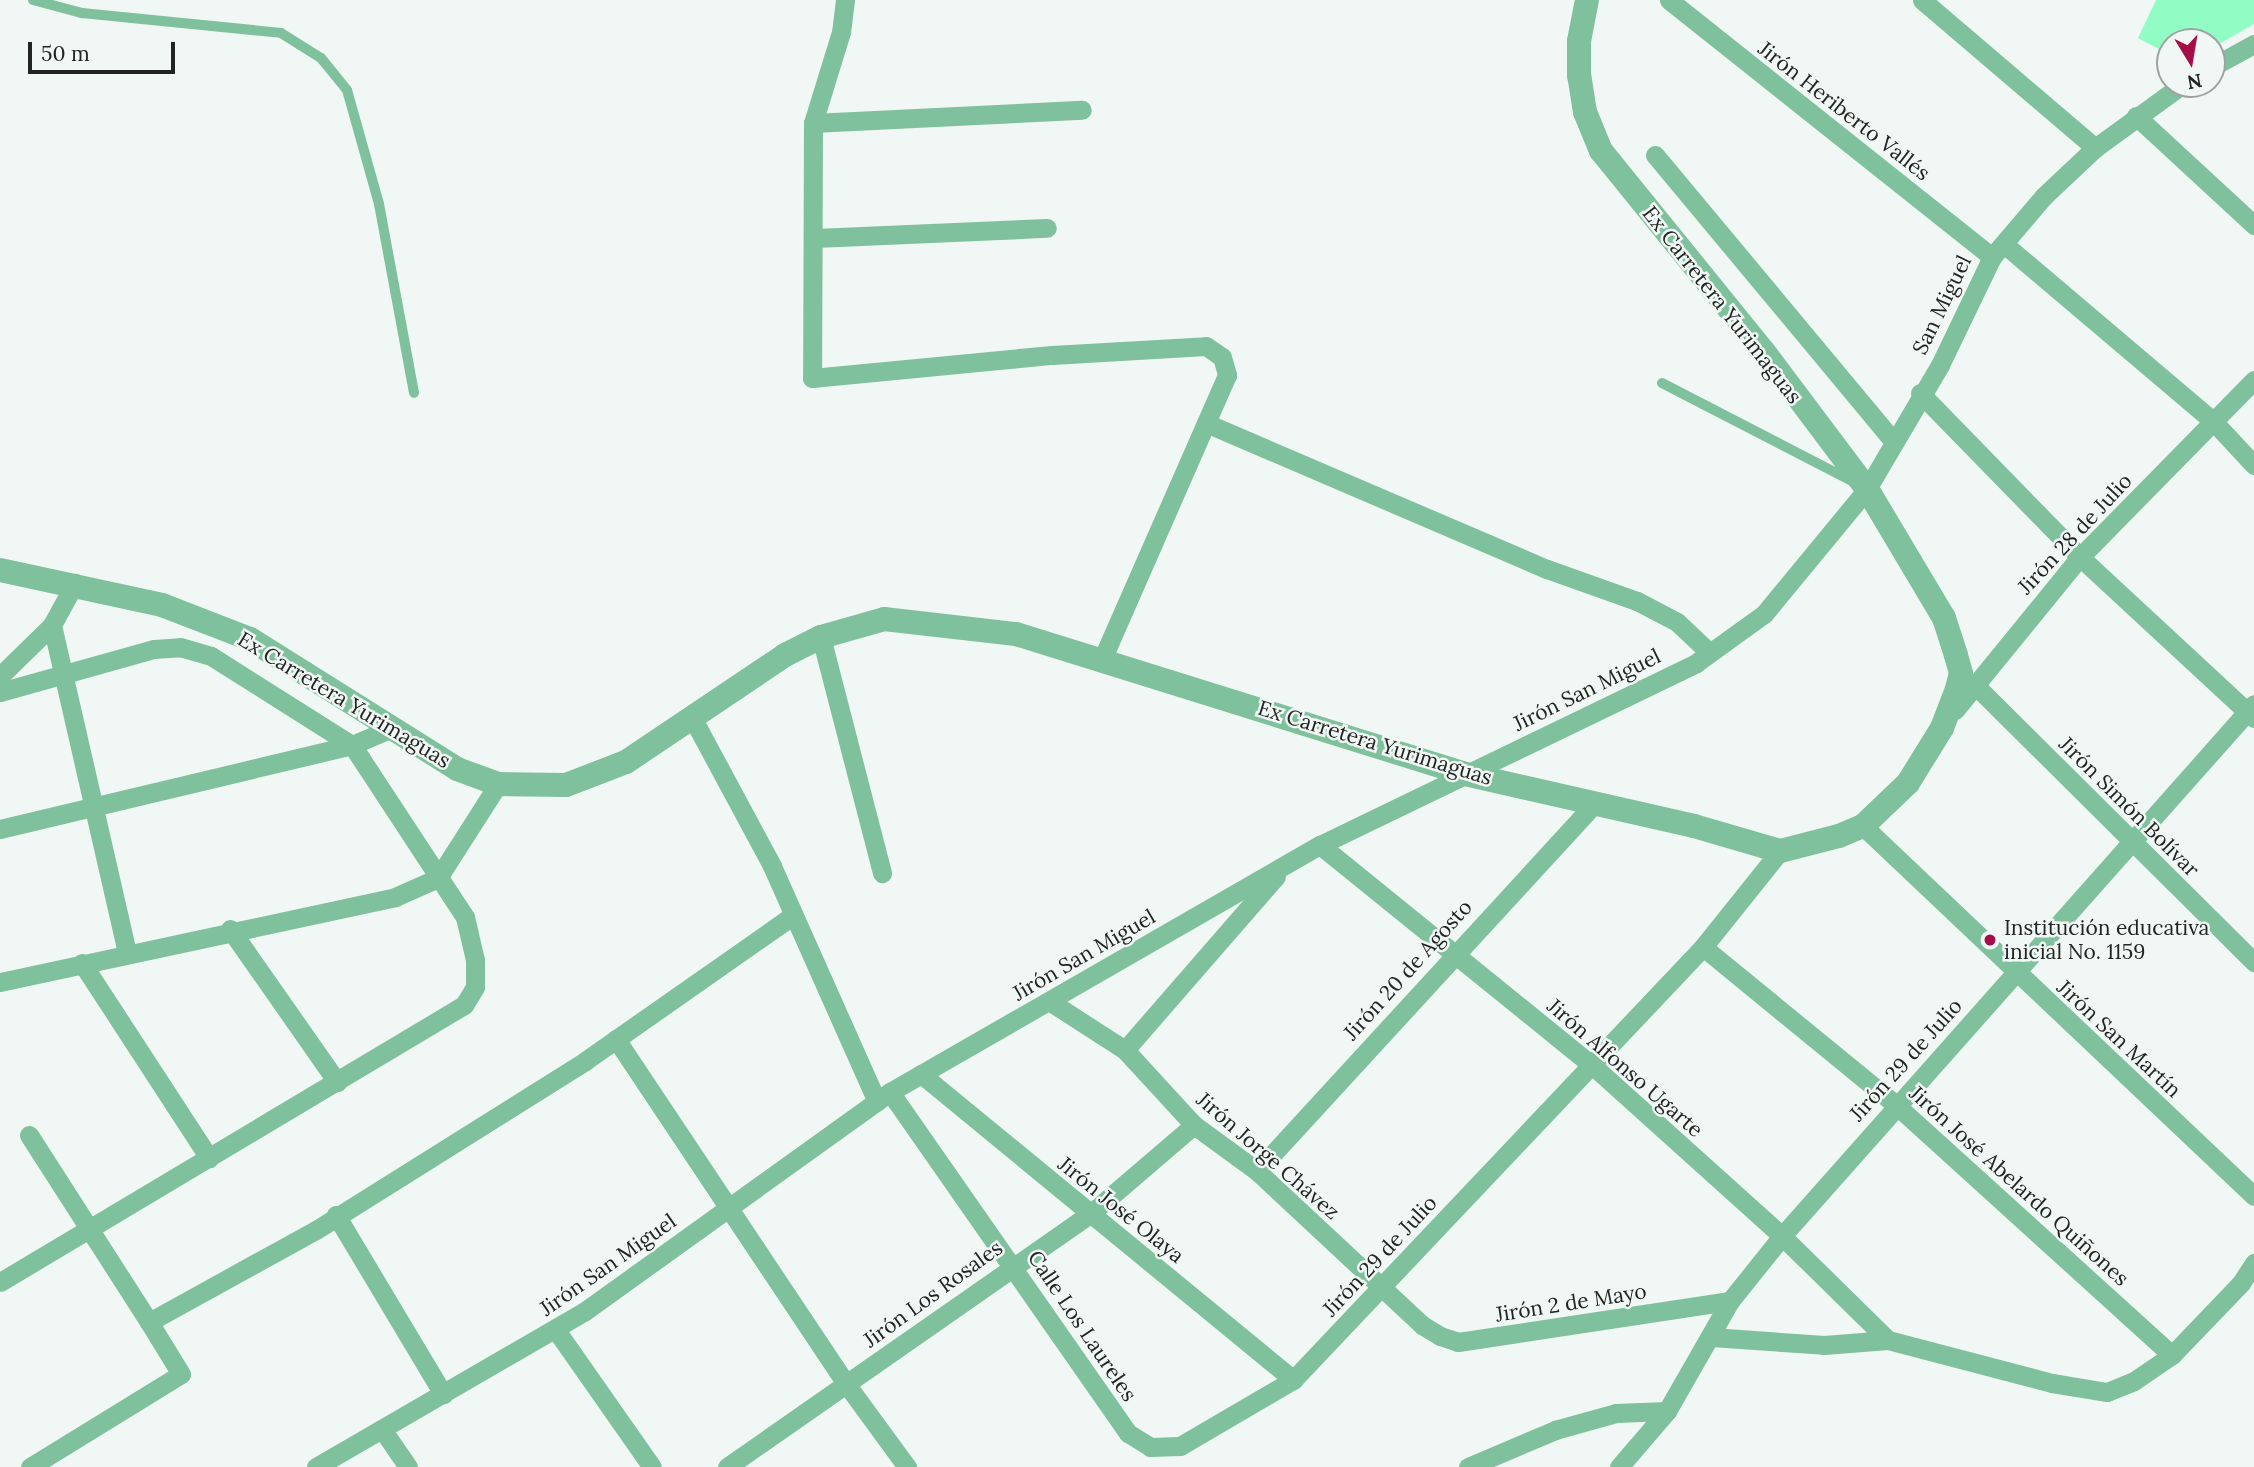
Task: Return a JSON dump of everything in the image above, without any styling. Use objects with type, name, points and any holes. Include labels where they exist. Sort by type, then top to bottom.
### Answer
[{"type":"street","points":[[845,0],[841,32],[813,123],[815,238],[812,378],[1052,355],[1206,346],[1222,357],[1227,375],[1103,658]]},
{"type":"street","name":"Ex Carretera Yurimaguas","points":[[0,570],[75,583],[162,605],[250,639],[457,769],[498,784],[566,785],[626,762],[693,719],[773,662],[821,637],[884,620],[1016,634],[1103,658],[1465,774],[1596,802],[1780,851],[1863,826],[1908,783],[1942,728],[1961,673],[1944,618],[1867,489],[1764,352],[1601,151],[1586,112],[1579,76],[1579,41],[1587,0]]},
{"type":"street","name":"Jirón Heriberto Vallés","points":[[1669,0],[1998,250],[2214,422],[2254,465]]},
{"type":"street","points":[[1922,0],[2095,148]]},
{"type":"street","points":[[2226,59],[2254,44]]},
{"type":"street","name":"San Miguel","points":[[1867,489],[1920,393],[1940,365],[1998,250],[2044,196],[2095,148],[2162,98]]},
{"type":"street","points":[[813,123],[1082,110]]},
{"type":"street","points":[[2136,116],[2254,225]]},
{"type":"street","points":[[1655,155],[1894,442]]},
{"type":"street","points":[[815,238],[1047,228]]},
{"type":"street","name":"Jirón 28 de Julio","points":[[1942,728],[1973,684],[2080,557],[2254,380]]},
{"type":"street","points":[[1920,393],[2080,557],[2251,711]]},
{"type":"street","points":[[1206,423],[1547,569],[1637,601],[1677,622],[1710,653]]},
{"type":"street","name":"Jirón San Miguel","points":[[316,1467],[556,1330],[883,1097],[921,1074],[1320,845],[1710,653],[1764,614],[1867,489]]},
{"type":"street","points":[[0,676],[52,625],[75,583]]},
{"type":"street","points":[[52,625],[92,810],[127,953]]},
{"type":"street","points":[[821,637],[882,873]]},
{"type":"street","points":[[0,692],[63,672],[154,649],[180,648],[211,656],[352,745],[465,917],[475,960],[475,987],[464,1005],[0,1282]]},
{"type":"street","name":"Jirón Simón Bolívar","points":[[1973,684],[2254,962]]},
{"type":"street","name":"Jirón 29 de Julio","points":[[1619,1467],[1667,1411],[1730,1301],[1782,1236],[2130,840],[2251,711]]},
{"type":"street","name":"Calle Los Laureles","points":[[693,719],[772,866],[792,916],[883,1097],[1012,1264],[1128,1433],[1150,1447],[1180,1446],[1293,1380]]},
{"type":"street","points":[[0,829],[92,810],[352,745],[390,729]]},
{"type":"street","points":[[0,982],[230,929],[395,897],[438,878],[498,784]]},
{"type":"street","name":"Jirón 20 de Agosto","points":[[1257,1171],[1452,954],[1596,802]]},
{"type":"street","name":"Jirón San Martín","points":[[1863,826],[2015,973],[2254,1196]]},
{"type":"street","name":"Jirón Alfonso Ugarte","points":[[1320,845],[1592,1065],[1782,1236],[1888,1340]]},
{"type":"street","name":"Jirón 29 de Julio","points":[[1293,1380],[1703,947],[1780,851]]},
{"type":"street","points":[[1125,1050],[1286,865]]},
{"type":"street","points":[[149,1322],[337,1215],[616,1039],[792,916]]},
{"type":"street","points":[[230,929],[337,1082]]},
{"type":"street","name":"Jirón José Abelardo Quiñones","points":[[1703,947],[1896,1105],[2172,1355]]},
{"type":"street","points":[[82,964],[209,1158]]},
{"type":"street","name":"Jirón Jorge Chávez","points":[[1049,1001],[1125,1050],[1194,1125],[1257,1171],[1422,1325]]},
{"type":"street","points":[[616,1039],[847,1385],[907,1467]]},
{"type":"street","name":"Jirón José Olaya","points":[[921,1074],[1293,1380]]},
{"type":"street","name":"Jirón Los Rosales","points":[[727,1467],[847,1385],[1012,1264],[1090,1214],[1194,1125]]},
{"type":"street","points":[[29,1135],[92,1229],[181,1374],[30,1467]]},
{"type":"street","points":[[337,1215],[443,1394]]},
{"type":"street","points":[[1711,1336],[1824,1345],[1888,1340],[2052,1384],[2107,1392],[2134,1381],[2172,1355],[2241,1283],[2254,1263]]},
{"type":"street","name":"Jirón 2 de Mayo","points":[[1422,1325],[1458,1342],[1730,1301]]},
{"type":"street","points":[[556,1330],[652,1467]]},
{"type":"street","points":[[1468,1467],[1555,1430],[1616,1413],[1667,1411]]},
{"type":"street","points":[[382,1429],[408,1467]]},
{"type":"lane","points":[[33,0],[82,13],[281,33],[321,58],[347,90],[379,204],[414,393]]},
{"type":"lane","points":[[1662,383],[1867,489]]},
{"type":"green space","points":[[2156,0],[2254,0],[2254,24],[2226,40],[2226,28],[2156,28],[2156,48],[2138,38]]},
{"type":"place","name":"Institución educativa inicial No. 1159","points":[[1990,940]]}]
